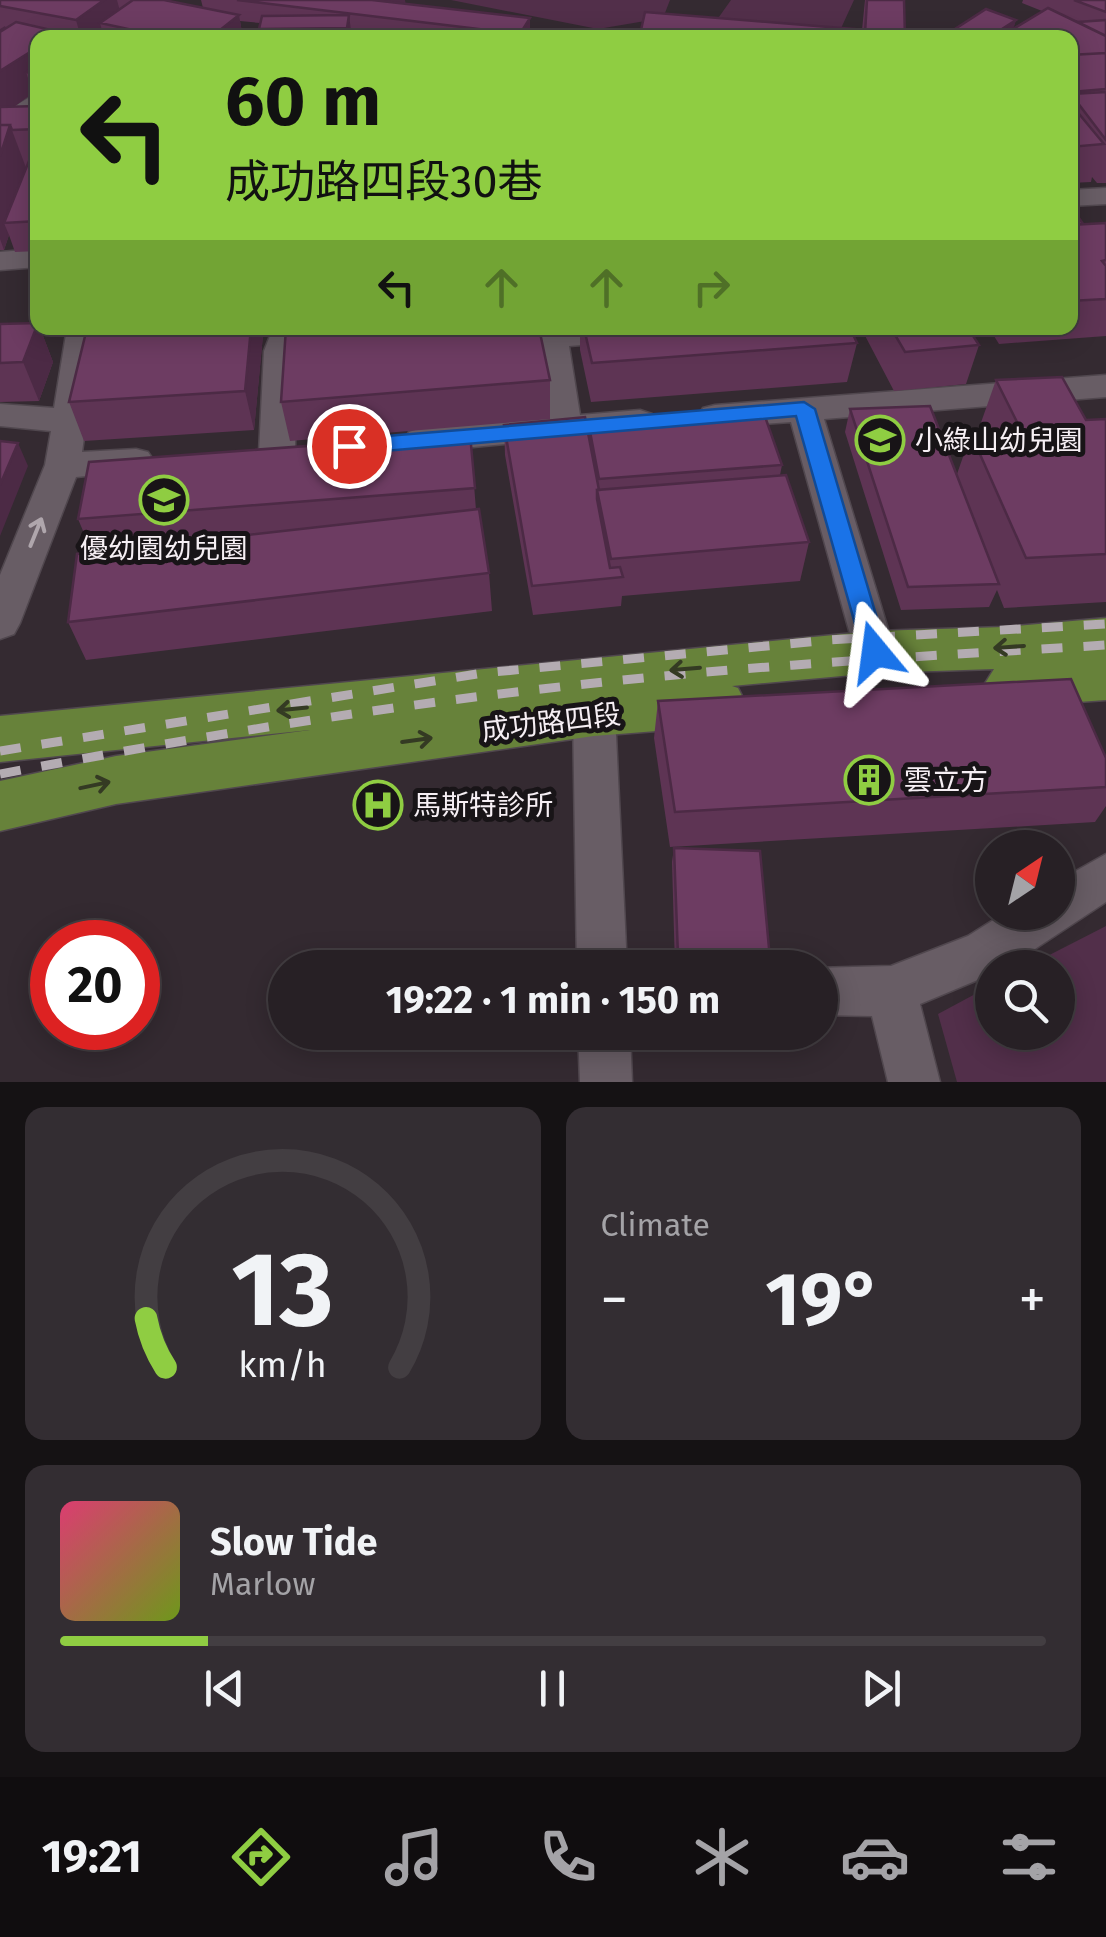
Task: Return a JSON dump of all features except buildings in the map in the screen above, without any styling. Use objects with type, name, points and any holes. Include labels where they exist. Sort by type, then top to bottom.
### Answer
[{"type":"main road","name":"成功路四段","points":[[0,739],[875,652],[1004,648],[1106,638]]},
{"type":"main road","name":"成功路四段","points":[[0,806],[116,780],[594,714],[902,689],[1078,693]]},
{"type":"street","points":[[0,130],[30,106]]},
{"type":"street","points":[[0,130],[30,132]]},
{"type":"street","points":[[1078,198],[1106,196]]},
{"type":"street","points":[[0,261],[30,259]]},
{"type":"street","points":[[0,622],[63,465],[66,422],[82,335]]},
{"type":"street","points":[[278,452],[280,351],[286,335]]},
{"type":"street","points":[[550,335],[565,428]]},
{"type":"street","points":[[972,361],[990,394]]},
{"type":"street","points":[[392,443],[1106,386]]},
{"type":"street","points":[[804,409],[875,652]]},
{"type":"street","points":[[0,415],[66,422]]},
{"type":"street","points":[[238,454],[316,449]]},
{"type":"street","points":[[63,465],[160,459]]},
{"type":"street","points":[[594,714],[601,950]]},
{"type":"street","points":[[1075,897],[1106,876]]},
{"type":"street","points":[[838,990],[891,991],[984,954],[1022,930]]},
{"type":"street","points":[[891,991],[914,1082]]},
{"type":"street","points":[[605,1050],[606,1082]]},
{"type":"shaded area","points":[[451,0],[670,0],[663,18],[598,29]]},
{"type":"shaded area","points":[[731,0],[854,0],[840,30],[710,30]]},
{"type":"shaded area","points":[[1106,926],[1106,1082],[957,1082],[938,1014],[975,994],[975,1050],[1075,1050],[1075,950],[1059,950]]},
{"type":"railway","points":[[0,751],[483,673],[829,640],[1106,624]]},
{"type":"railway","points":[[0,774],[287,724],[504,693],[775,666],[1106,645]]},
{"type":"place","name":"小綠山幼兒園","points":[[880,440]]},
{"type":"place","name":"優幼園幼兒園","points":[[164,500]]},
{"type":"place","name":"雲立方","points":[[869,780]]},
{"type":"place","name":"馬斯特診所","points":[[378,805]]},
{"type":"route","points":[[349,446],[804,409],[875,652]]}]
